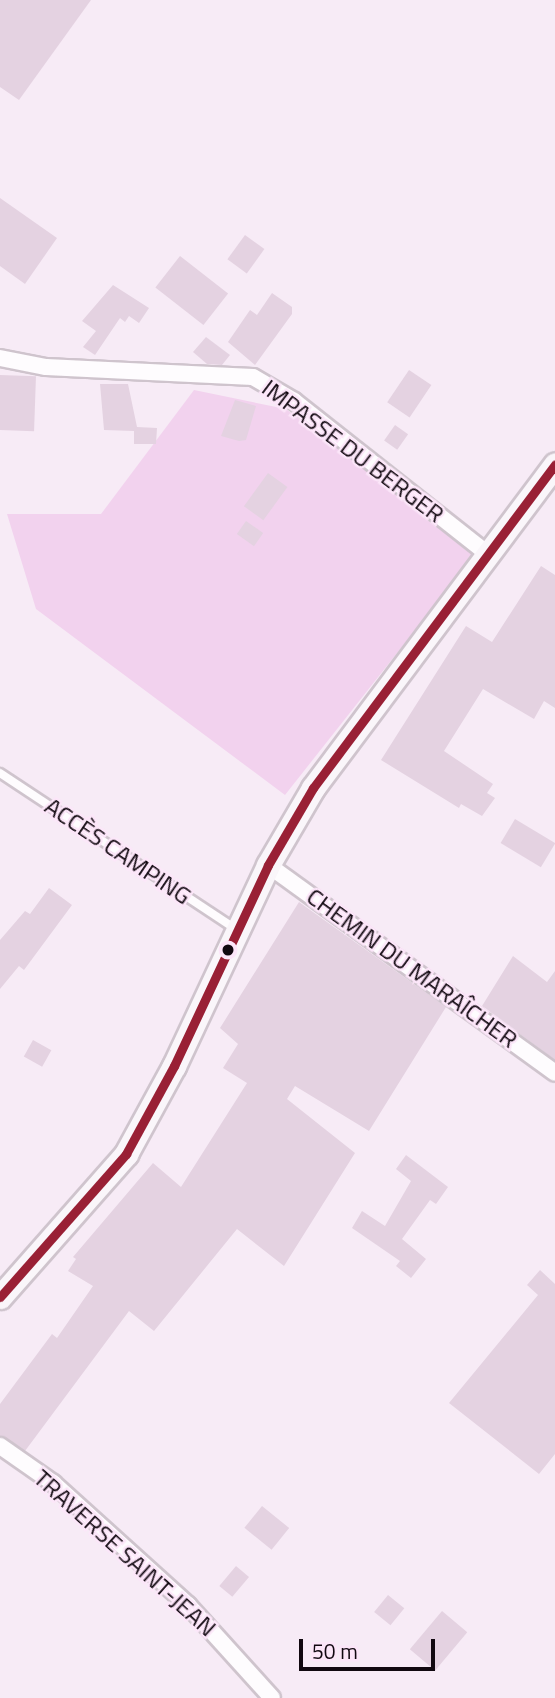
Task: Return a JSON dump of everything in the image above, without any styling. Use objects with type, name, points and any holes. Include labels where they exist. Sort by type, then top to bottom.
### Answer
[{"type":"main road","points":[[0,1297],[126,1154],[174,1066],[268,865],[343,743],[555,466]]},
{"type":"street","name":"IMPASSE DU BERGER","points":[[0,358],[46,367],[253,377],[294,401],[488,554]]},
{"type":"street","name":"CHEMIN DU MARAÎCHER","points":[[268,865],[555,1073]]},
{"type":"street","name":"TRAVERSE SAINT-JEAN","points":[[0,1446],[53,1483],[188,1605],[272,1698]]},
{"type":"lane","name":"ACCÈS CAMPING","points":[[0,773],[236,929]]},
{"type":"shaded area","points":[[194,390],[286,409],[476,553],[285,795],[36,609],[7,514],[101,514]]},
{"type":"building","points":[[0,0],[91,0],[19,100],[0,87]]},
{"type":"building","points":[[0,198],[57,238],[25,284],[0,266]]},
{"type":"building","points":[[245,235],[264,249],[247,273],[227,259]]},
{"type":"building","points":[[180,256],[228,294],[203,325],[155,288]]},
{"type":"building","points":[[113,285],[149,308],[139,323],[129,316],[125,322],[120,318],[95,355],[83,347],[96,331],[82,321]]},
{"type":"building","points":[[272,293],[292,307],[292,314],[255,365],[228,342],[250,310],[257,315]]},
{"type":"building","points":[[206,337],[230,355],[222,365],[207,364],[193,352]]},
{"type":"building","points":[[409,370],[431,385],[410,417],[387,402]]},
{"type":"building","points":[[0,375],[36,376],[34,431],[0,430]]},
{"type":"building","points":[[100,384],[128,384],[137,427],[157,428],[156,444],[134,444],[134,431],[104,430]]},
{"type":"building","points":[[235,400],[256,406],[246,440],[221,436]]},
{"type":"building","points":[[395,425],[408,434],[397,450],[384,441]]},
{"type":"building","points":[[268,473],[287,487],[263,520],[244,506]]},
{"type":"building","points":[[246,521],[263,533],[254,546],[237,534]]},
{"type":"building","points":[[541,566],[555,575],[555,708],[544,701],[534,719],[483,689],[444,751],[493,784],[487,793],[495,798],[482,816],[461,804],[459,808],[381,760],[466,626],[492,642]]},
{"type":"building","points":[[515,819],[555,843],[541,867],[501,843]]},
{"type":"building","points":[[49,888],[72,905],[24,970],[19,966],[0,989],[0,940],[25,911],[30,914]]},
{"type":"building","points":[[299,902],[446,1007],[369,1131],[295,1086],[287,1099],[355,1153],[284,1266],[237,1229],[154,1331],[129,1311],[25,1451],[0,1436],[0,1404],[52,1334],[57,1338],[93,1286],[68,1271],[76,1259],[73,1257],[153,1163],[181,1187],[247,1083],[223,1068],[238,1044],[220,1028]]},
{"type":"building","points":[[513,956],[547,982],[555,971],[555,1060],[482,1006]]},
{"type":"building","points":[[33,1040],[51,1050],[42,1067],[24,1057]]},
{"type":"building","points":[[406,1155],[448,1187],[436,1204],[430,1200],[402,1239],[426,1259],[411,1278],[396,1266],[400,1261],[352,1228],[362,1211],[385,1226],[411,1181],[396,1169]]},
{"type":"building","points":[[540,1270],[555,1284],[555,1454],[539,1474],[449,1403],[538,1295],[527,1285]]},
{"type":"building","points":[[262,1506],[289,1528],[272,1550],[244,1528]]},
{"type":"building","points":[[236,1566],[249,1577],[232,1597],[219,1586]]},
{"type":"building","points":[[388,1595],[404,1608],[390,1625],[374,1612]]},
{"type":"building","points":[[442,1611],[467,1632],[435,1671],[410,1649]]},
{"type":"transit line","points":[[0,1297],[126,1154],[174,1066],[268,865],[313,788],[555,465]]}]
